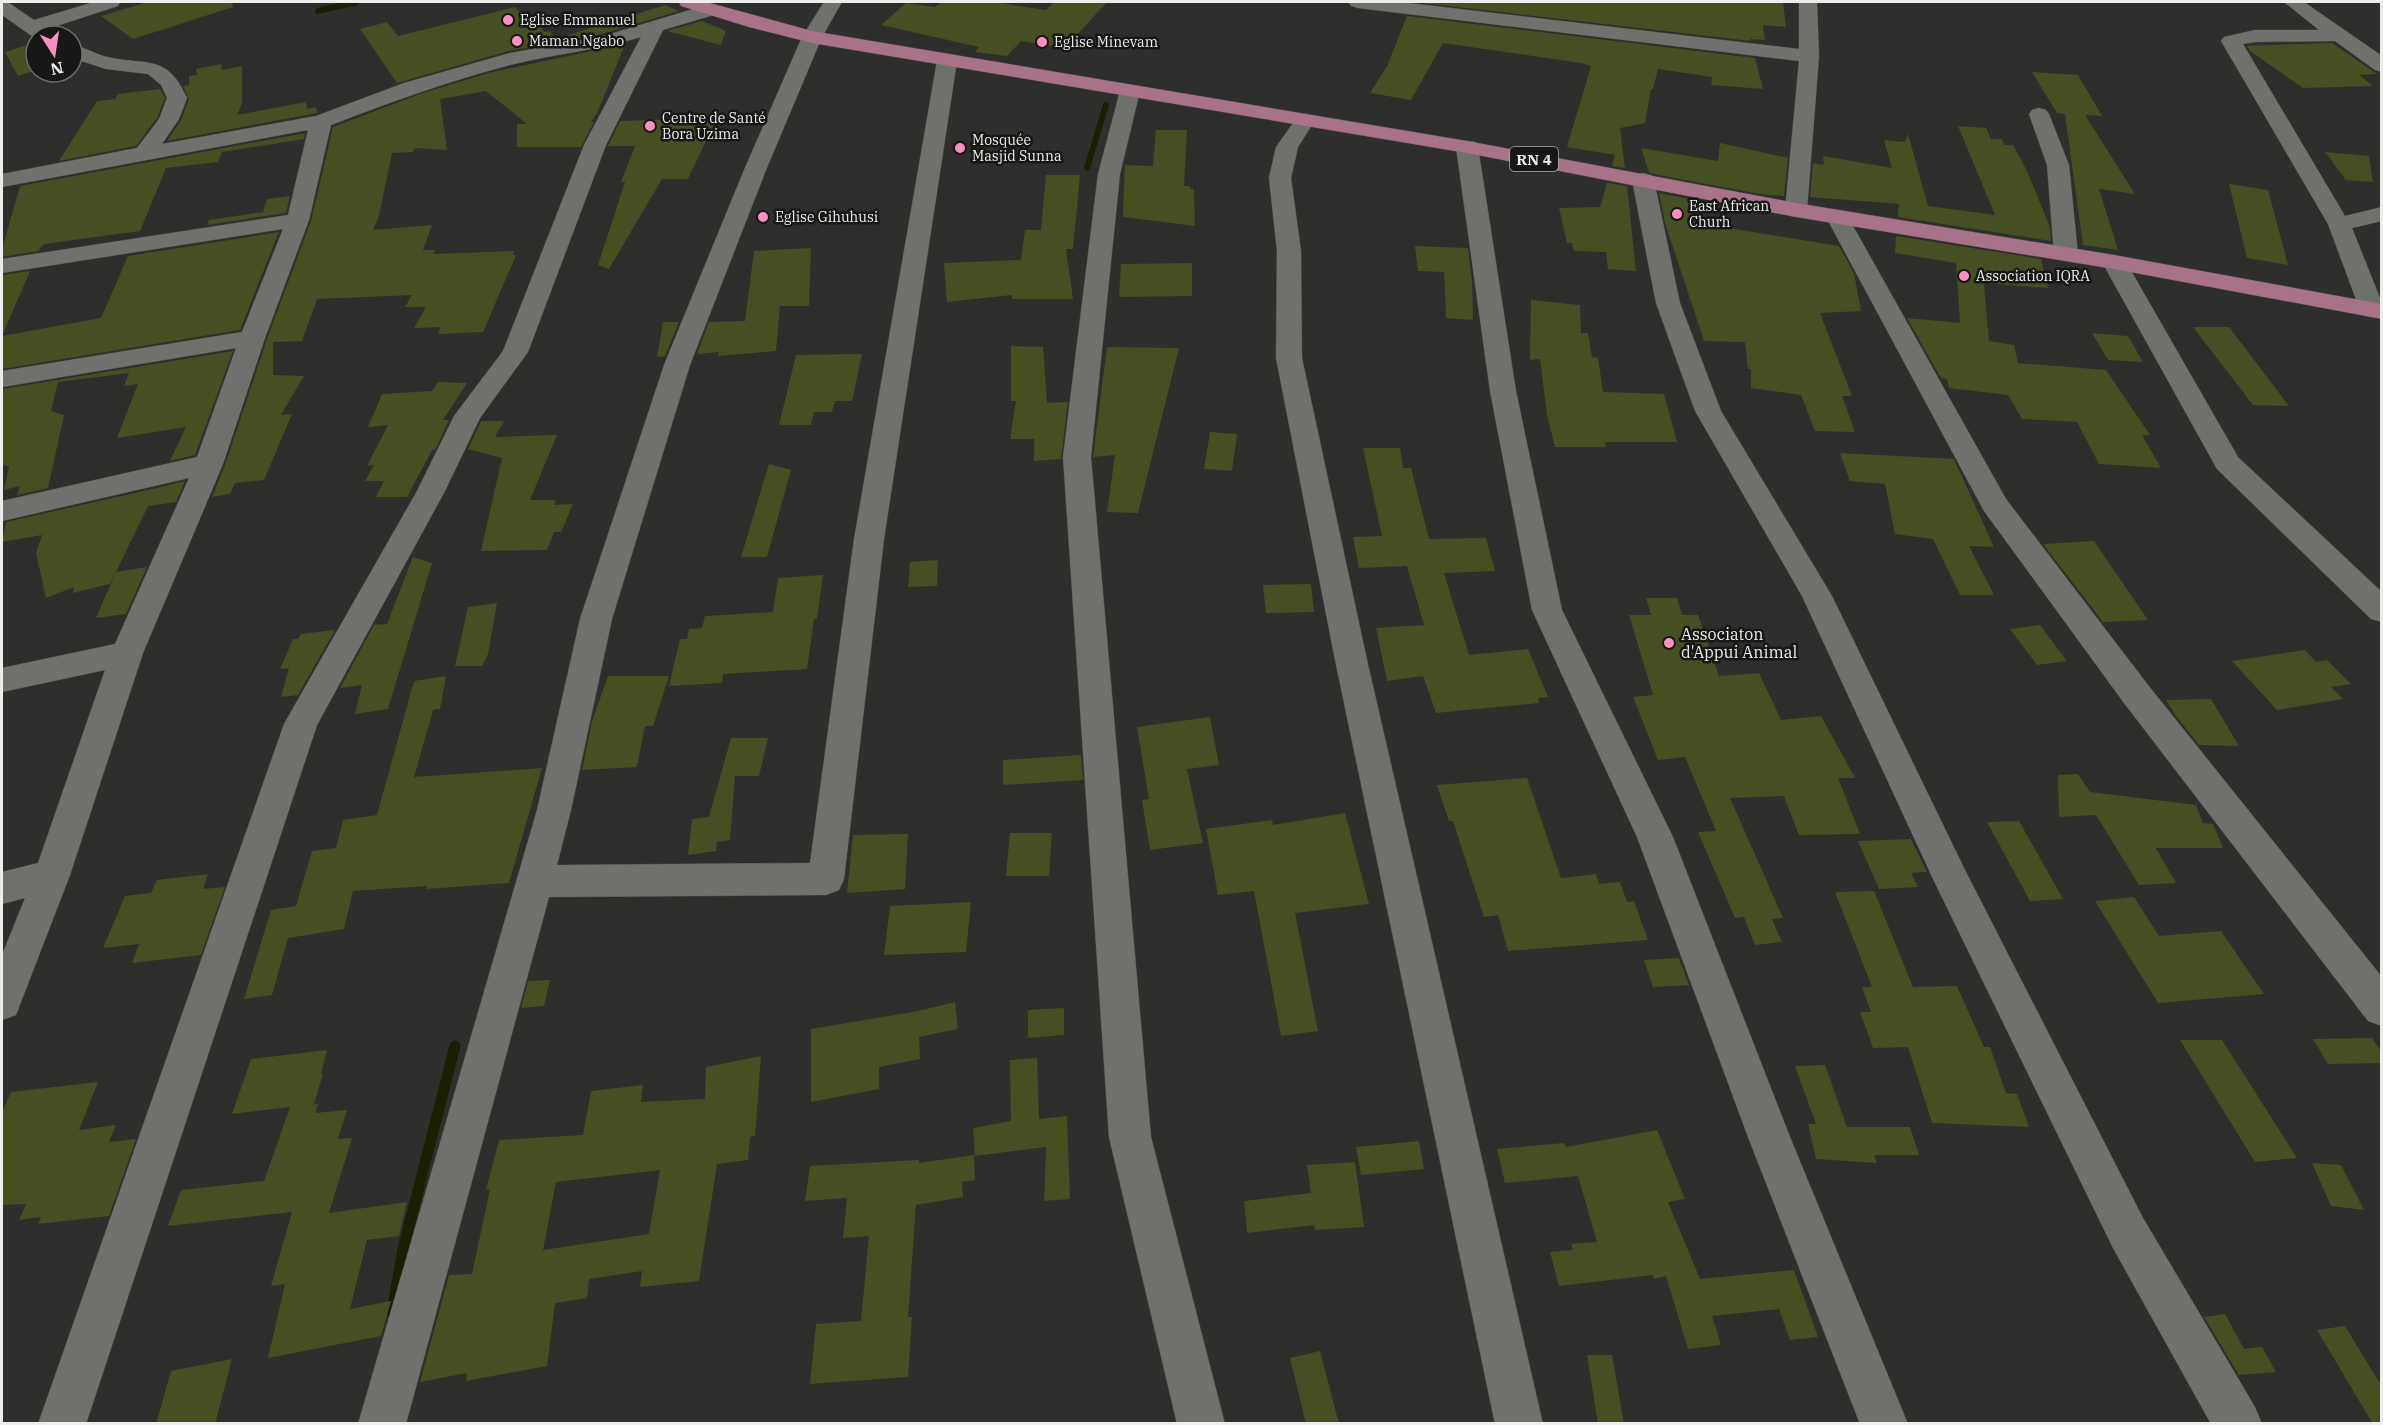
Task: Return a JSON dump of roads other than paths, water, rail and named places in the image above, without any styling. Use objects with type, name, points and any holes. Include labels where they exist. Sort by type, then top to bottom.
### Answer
[{"type":"main road","name":"RN 4","points":[[688,2],[710,10],[812,36],[947,61],[1467,147],[1796,210],[2114,262],[2377,311]]},
{"type":"street","points":[[57,24],[111,2]]},
{"type":"street","points":[[382,1424],[555,810],[596,619],[631,502],[676,365],[750,180],[812,36],[833,2]]},
{"type":"street","points":[[1358,2],[1809,56]]},
{"type":"street","points":[[1796,210],[1809,56],[1808,2]]},
{"type":"street","points":[[2293,2],[2342,35],[2382,66]]},
{"type":"street","points":[[2,8],[26,24]]},
{"type":"street","points":[[2,180],[321,121],[411,87],[510,59],[603,42],[710,10]]},
{"type":"street","points":[[62,1424],[301,724],[431,491],[467,416],[515,352],[596,145],[656,26]]},
{"type":"street","points":[[2342,35],[2255,36],[2231,41],[2339,224],[2377,311]]},
{"type":"street","points":[[84,56],[106,63],[154,69],[170,82],[177,98],[169,119],[145,153]]},
{"type":"street","points":[[535,881],[826,879],[869,539],[947,61]]},
{"type":"street","points":[[1130,91],[1109,174],[1077,457],[1130,1137],[1201,1424]]},
{"type":"street","points":[[2039,114],[2058,165],[2066,254]]},
{"type":"street","points":[[1305,120],[1287,147],[1280,178],[1289,251],[1289,358],[1351,660],[1519,1424]]},
{"type":"street","points":[[2,1002],[52,875],[127,653],[209,464],[252,338],[298,220],[321,121]]},
{"type":"street","points":[[1467,147],[1503,391],[1547,610],[1655,837],[1769,1137],[1884,1424]]},
{"type":"street","points":[[1643,180],[1668,303],[1708,411],[1817,596],[1952,881],[2128,1233],[2238,1424]]},
{"type":"street","points":[[2339,224],[2382,214]]},
{"type":"street","points":[[1837,217],[1994,504],[2136,694],[2382,1008]]},
{"type":"street","points":[[2,266],[298,220]]},
{"type":"street","points":[[2114,262],[2227,463],[2382,611]]},
{"type":"street","points":[[2,379],[252,338]]},
{"type":"street","points":[[2,511],[209,464]]},
{"type":"street","points":[[2,680],[127,653]]},
{"type":"street","points":[[2,888],[52,875]]},
{"type":"waterway","points":[[318,11],[356,2]]},
{"type":"waterway","points":[[1087,168],[1106,105]]},
{"type":"waterway","points":[[392,1312],[403,1249],[455,1046]]},
{"type":"place","name":"Eglise Emmanuel","points":[[508,20]]},
{"type":"place","name":"Maman Ngabo","points":[[517,41]]},
{"type":"place","name":"Eglise Minevam","points":[[1042,42]]},
{"type":"place","name":"Centre de Santé Bora Uzima","points":[[650,126]]},
{"type":"place","name":"Mosquée Masjid Sunna","points":[[960,148]]},
{"type":"place","name":"East African Churh","points":[[1677,214]]},
{"type":"place","name":"Eglise Gihuhusi","points":[[763,217]]},
{"type":"place","name":"Association IQRA","points":[[1964,276]]},
{"type":"place","name":"Associaton d'Appui Animal","points":[[1669,643]]}]
